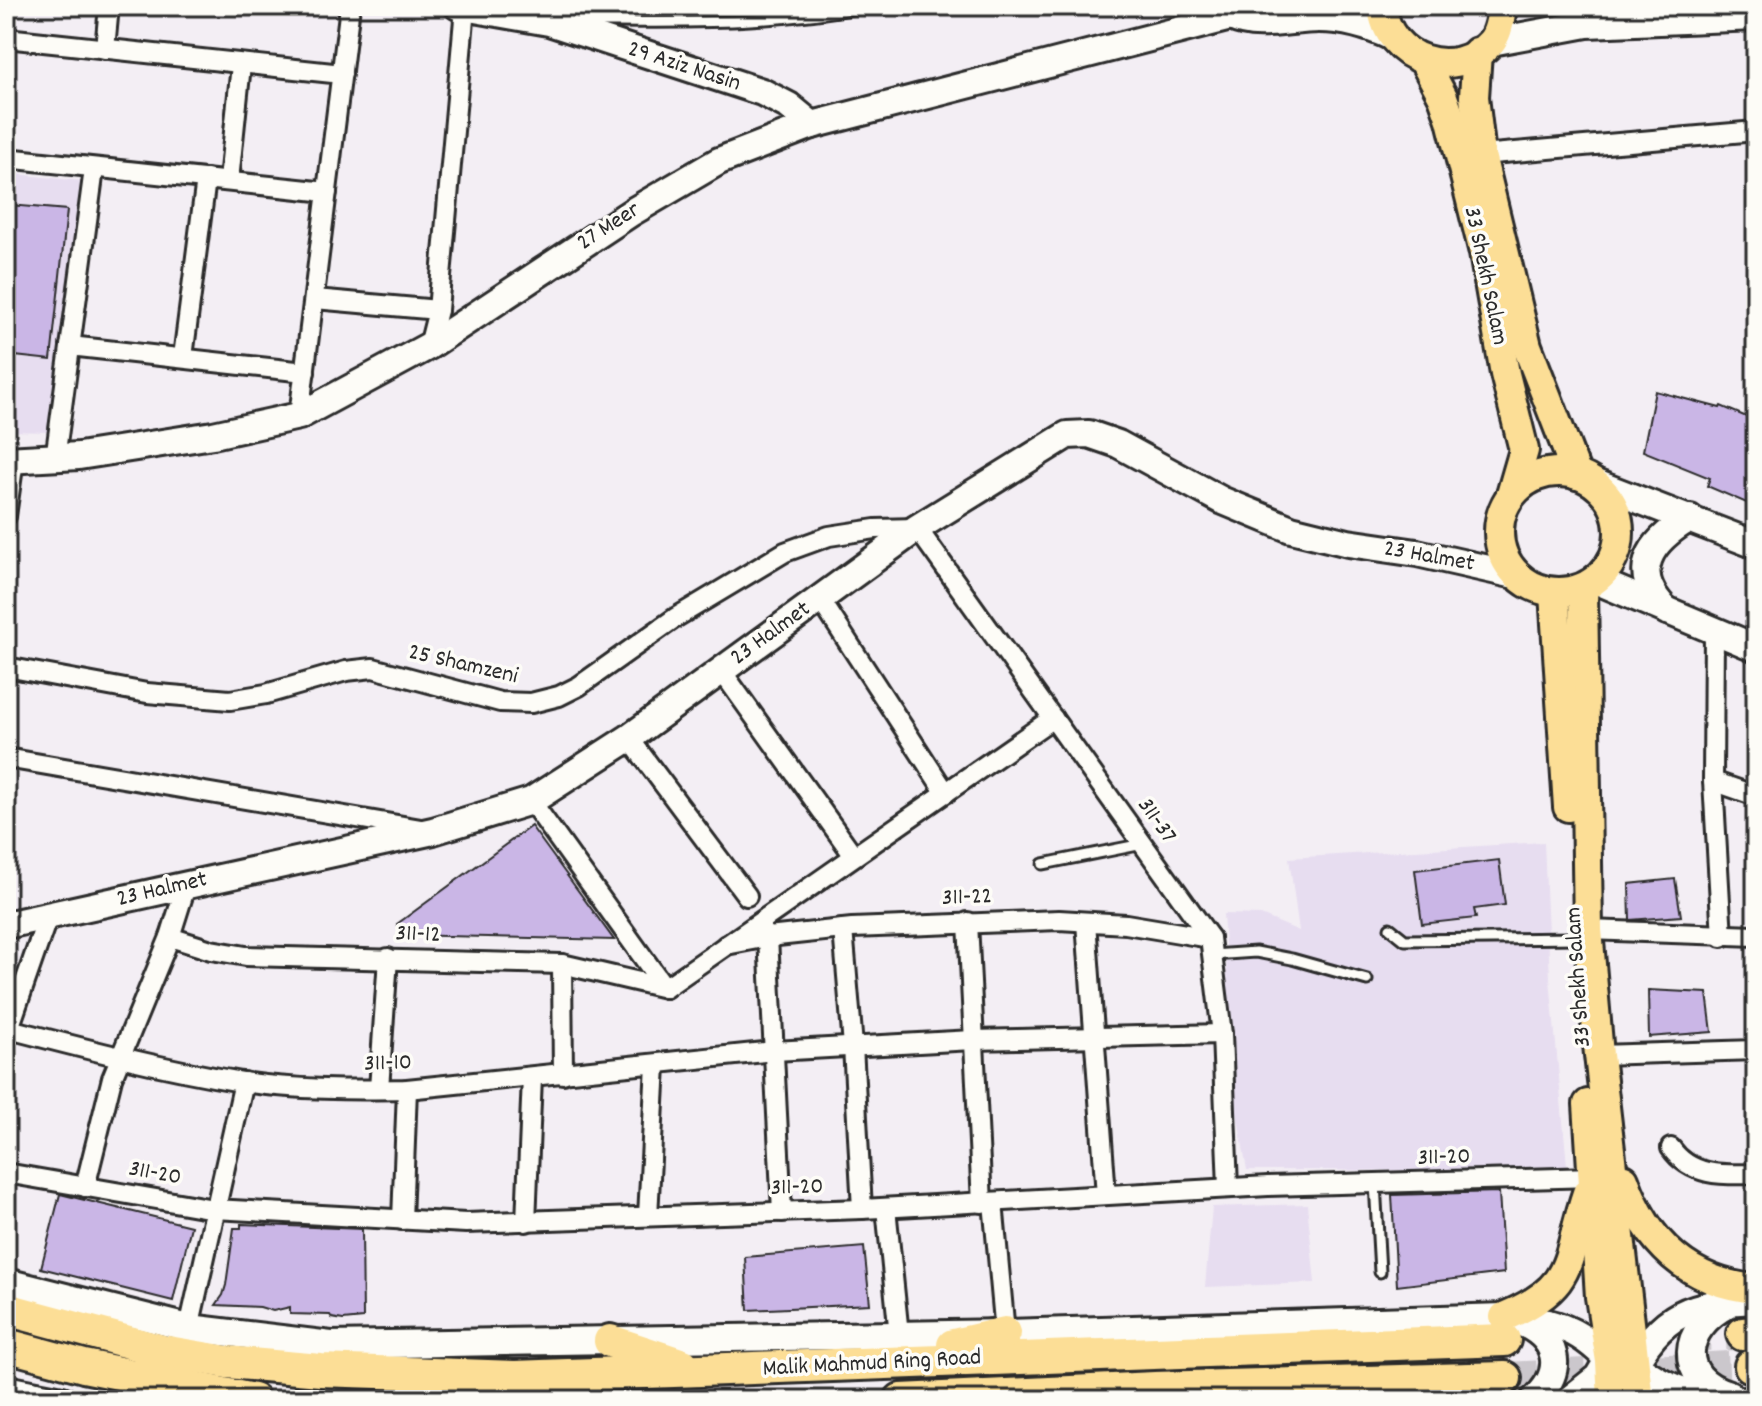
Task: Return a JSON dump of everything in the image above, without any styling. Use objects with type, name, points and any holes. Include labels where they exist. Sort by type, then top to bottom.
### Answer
[{"type":"highway","name":"Malik Mahmud Ring Road","points":[[6,1309],[160,1366],[221,1394],[253,1400]]},
{"type":"highway","name":"Malik Mahmud Ring Road","points":[[6,1345],[84,1366],[227,1362],[321,1370],[515,1377],[705,1372],[890,1348],[1504,1328]]},
{"type":"highway","points":[[890,1348],[1005,1333]]},
{"type":"highway","points":[[610,1341],[705,1372]]},
{"type":"highway","points":[[221,1394],[214,1390],[210,1376],[213,1369],[227,1362]]},
{"type":"highway","name":"Malik Mahmud Ring Road","points":[[901,1400],[1505,1378]]},
{"type":"main road","points":[[1382,6],[1392,37]]},
{"type":"main road","name":"33 Shekh Salam","points":[[1502,6],[1499,24],[1484,47],[1474,97],[1481,155],[1527,346],[1584,478],[1611,502],[1619,530],[1613,558],[1589,584],[1582,934],[1610,1142],[1614,1296]]},
{"type":"main road","name":"33 Shekh Salam","points":[[1392,37],[1402,48],[1424,61],[1443,97],[1484,253],[1505,374],[1524,450],[1511,495],[1504,507],[1498,535],[1501,550],[1515,575]]},
{"type":"main road","points":[[1424,61],[1453,62],[1484,47]]},
{"type":"main road","points":[[1511,495],[1534,477],[1563,472],[1584,478]]},
{"type":"main road","points":[[1515,575],[1527,584],[1554,593],[1589,584]]},
{"type":"main road","name":"33 Shekh Salam","points":[[1554,593],[1582,934],[1593,1177],[1614,1296],[1624,1381]]},
{"type":"main road","points":[[1610,1142],[1636,1210],[1653,1236],[1668,1252],[1703,1275],[1750,1297]]},
{"type":"main road","points":[[1504,1328],[1543,1297],[1561,1278],[1593,1177]]},
{"type":"street","points":[[105,49],[109,6]]},
{"type":"street","points":[[299,416],[350,6]]},
{"type":"street","points":[[429,346],[438,310],[462,7]]},
{"type":"street","name":"29 Aziz Nasin","points":[[462,7],[549,22],[762,92],[789,106],[812,125]]},
{"type":"street","name":"27 Meer","points":[[10,460],[55,459],[213,435],[299,416],[429,346],[674,185],[719,161],[812,125],[1239,12],[1252,24],[1332,19],[1363,25],[1392,37]]},
{"type":"street","points":[[1484,47],[1587,24],[1689,13],[1756,17]]},
{"type":"street","points":[[6,38],[342,74]]},
{"type":"street","points":[[229,180],[241,65]]},
{"type":"street","points":[[1481,155],[1756,131]]},
{"type":"street","points":[[6,158],[327,192]]},
{"type":"street","points":[[55,459],[94,169]]},
{"type":"street","points":[[183,357],[206,179]]},
{"type":"street","points":[[315,299],[438,310]]},
{"type":"street","points":[[70,346],[305,372]]},
{"type":"street","name":"23 Halmet","points":[[6,925],[433,831],[531,801],[629,738],[917,528],[1057,439],[1078,433],[1118,444],[1221,500],[1291,529],[1515,575]]},
{"type":"street","points":[[6,516],[10,460]]},
{"type":"street","points":[[1584,478],[1756,545]]},
{"type":"street","points":[[1667,611],[1651,592],[1647,580],[1648,562],[1653,548],[1662,537],[1690,518]]},
{"type":"street","name":"25 Shamzeni","points":[[6,667],[147,693],[230,700],[266,694],[346,671],[373,668],[486,699],[531,703],[559,696],[579,686],[675,618],[785,552],[829,536],[875,529],[917,528]]},
{"type":"street","name":"311-37","points":[[917,528],[1143,844],[1211,946],[1222,1034],[1228,1188]]},
{"type":"street","points":[[1589,584],[1667,611],[1756,648]]},
{"type":"street","points":[[820,599],[946,793]]},
{"type":"street","points":[[1714,630],[1713,781],[1722,937]]},
{"type":"street","points":[[721,670],[854,856]]},
{"type":"street","points":[[782,1212],[774,1051],[763,930],[854,856],[1053,718]]},
{"type":"street","points":[[629,738],[747,896]]},
{"type":"street","points":[[6,758],[433,831]]},
{"type":"street","points":[[1713,781],[1756,796]]},
{"type":"street","points":[[531,801],[665,988]]},
{"type":"street","points":[[85,1187],[106,1100],[120,1058],[170,937],[186,886]]},
{"type":"street","points":[[7,1033],[48,916]]},
{"type":"street","points":[[968,922],[973,1040],[988,1202],[1005,1333],[1533,1329],[1548,1342],[1553,1353],[1554,1373],[1546,1388],[1534,1400]]},
{"type":"street","name":"311-22","points":[[665,988],[726,945],[763,930],[968,922],[1086,922],[1126,924],[1211,946]]},
{"type":"street","points":[[1086,922],[1106,1195]]},
{"type":"street","points":[[843,929],[862,1209]]},
{"type":"street","points":[[1582,934],[1756,936]]},
{"type":"street","name":"311-12","points":[[170,937],[211,950],[246,956],[562,964],[665,988]]},
{"type":"street","points":[[379,1089],[388,958]]},
{"type":"street","points":[[562,964],[563,1074]]},
{"type":"street","name":"311-10","points":[[7,1033],[244,1082],[379,1089],[532,1077],[774,1051],[973,1040],[1222,1034]]},
{"type":"street","points":[[1599,1055],[1756,1050]]},
{"type":"street","points":[[648,1216],[656,1065]]},
{"type":"street","points":[[526,1222],[532,1077]]},
{"type":"street","points":[[189,1328],[244,1082]]},
{"type":"street","points":[[402,1220],[407,1089]]},
{"type":"street","points":[[1671,1148],[1686,1165],[1695,1169],[1724,1174],[1756,1174]]},
{"type":"street","name":"311-20","points":[[6,1173],[214,1209],[402,1220],[526,1222],[886,1208],[1228,1188],[1593,1177]]},
{"type":"street","points":[[6,1282],[189,1328],[331,1345],[610,1341],[890,1348],[886,1208]]},
{"type":"street","points":[[1624,1381],[1658,1330],[1681,1313],[1750,1297]]},
{"type":"street","points":[[1748,1400],[1723,1393],[1705,1382],[1691,1358],[1692,1340],[1700,1324],[1716,1311],[1750,1297]]},
{"type":"street","points":[[1504,1328],[1533,1319],[1563,1326],[1590,1341],[1624,1381]]},
{"type":"street","points":[[1569,1400],[1588,1387],[1624,1381],[1671,1387],[1702,1397],[1756,1400]]},
{"type":"street","points":[[6,1389],[62,1400]]},
{"type":"lane","name":"29 Aziz Nasin","points":[[549,22],[753,21],[833,13],[868,6]]},
{"type":"lane","points":[[1043,864],[1143,844]]},
{"type":"lane","points":[[1390,928],[1405,940],[1582,934]]},
{"type":"lane","points":[[1211,946],[1292,959],[1367,980]]},
{"type":"lane","points":[[1375,1183],[1380,1272]]},
{"type":"shaded area","points":[[6,173],[82,181],[50,432],[6,431]]},
{"type":"shaded area","points":[[1544,842],[1550,979],[1567,1166],[1552,1171],[1247,1170],[1236,1107],[1223,914],[1261,915],[1299,931],[1289,858]]},
{"type":"shaded area","points":[[1307,1204],[1315,1283],[1205,1287],[1212,1207]]},
{"type":"building","points":[[9,205],[67,210],[51,360],[6,355],[6,227]]},
{"type":"building","points":[[1655,391],[1721,406],[1756,421],[1756,507],[1707,486],[1710,478],[1643,451]]},
{"type":"building","points":[[531,826],[614,940],[404,935],[397,924]]},
{"type":"building","points":[[1499,860],[1505,905],[1474,909],[1476,918],[1422,924],[1415,870]]},
{"type":"building","points":[[1675,879],[1681,916],[1630,920],[1629,884]]},
{"type":"building","points":[[1648,990],[1707,993],[1712,1032],[1649,1037]]},
{"type":"building","points":[[1499,1192],[1504,1273],[1397,1286],[1392,1195]]},
{"type":"building","points":[[60,1194],[191,1226],[173,1301],[41,1268]]},
{"type":"building","points":[[241,1224],[362,1229],[363,1318],[343,1320],[330,1315],[290,1314],[290,1307],[273,1311],[260,1307],[216,1305],[226,1285],[234,1228],[241,1228]]},
{"type":"building","points":[[864,1247],[870,1304],[748,1310],[745,1257]]},
{"type":"tunnel","points":[[1630,1337],[1743,1334]]},
{"type":"tunnel","points":[[1505,1378],[1751,1366]]}]
